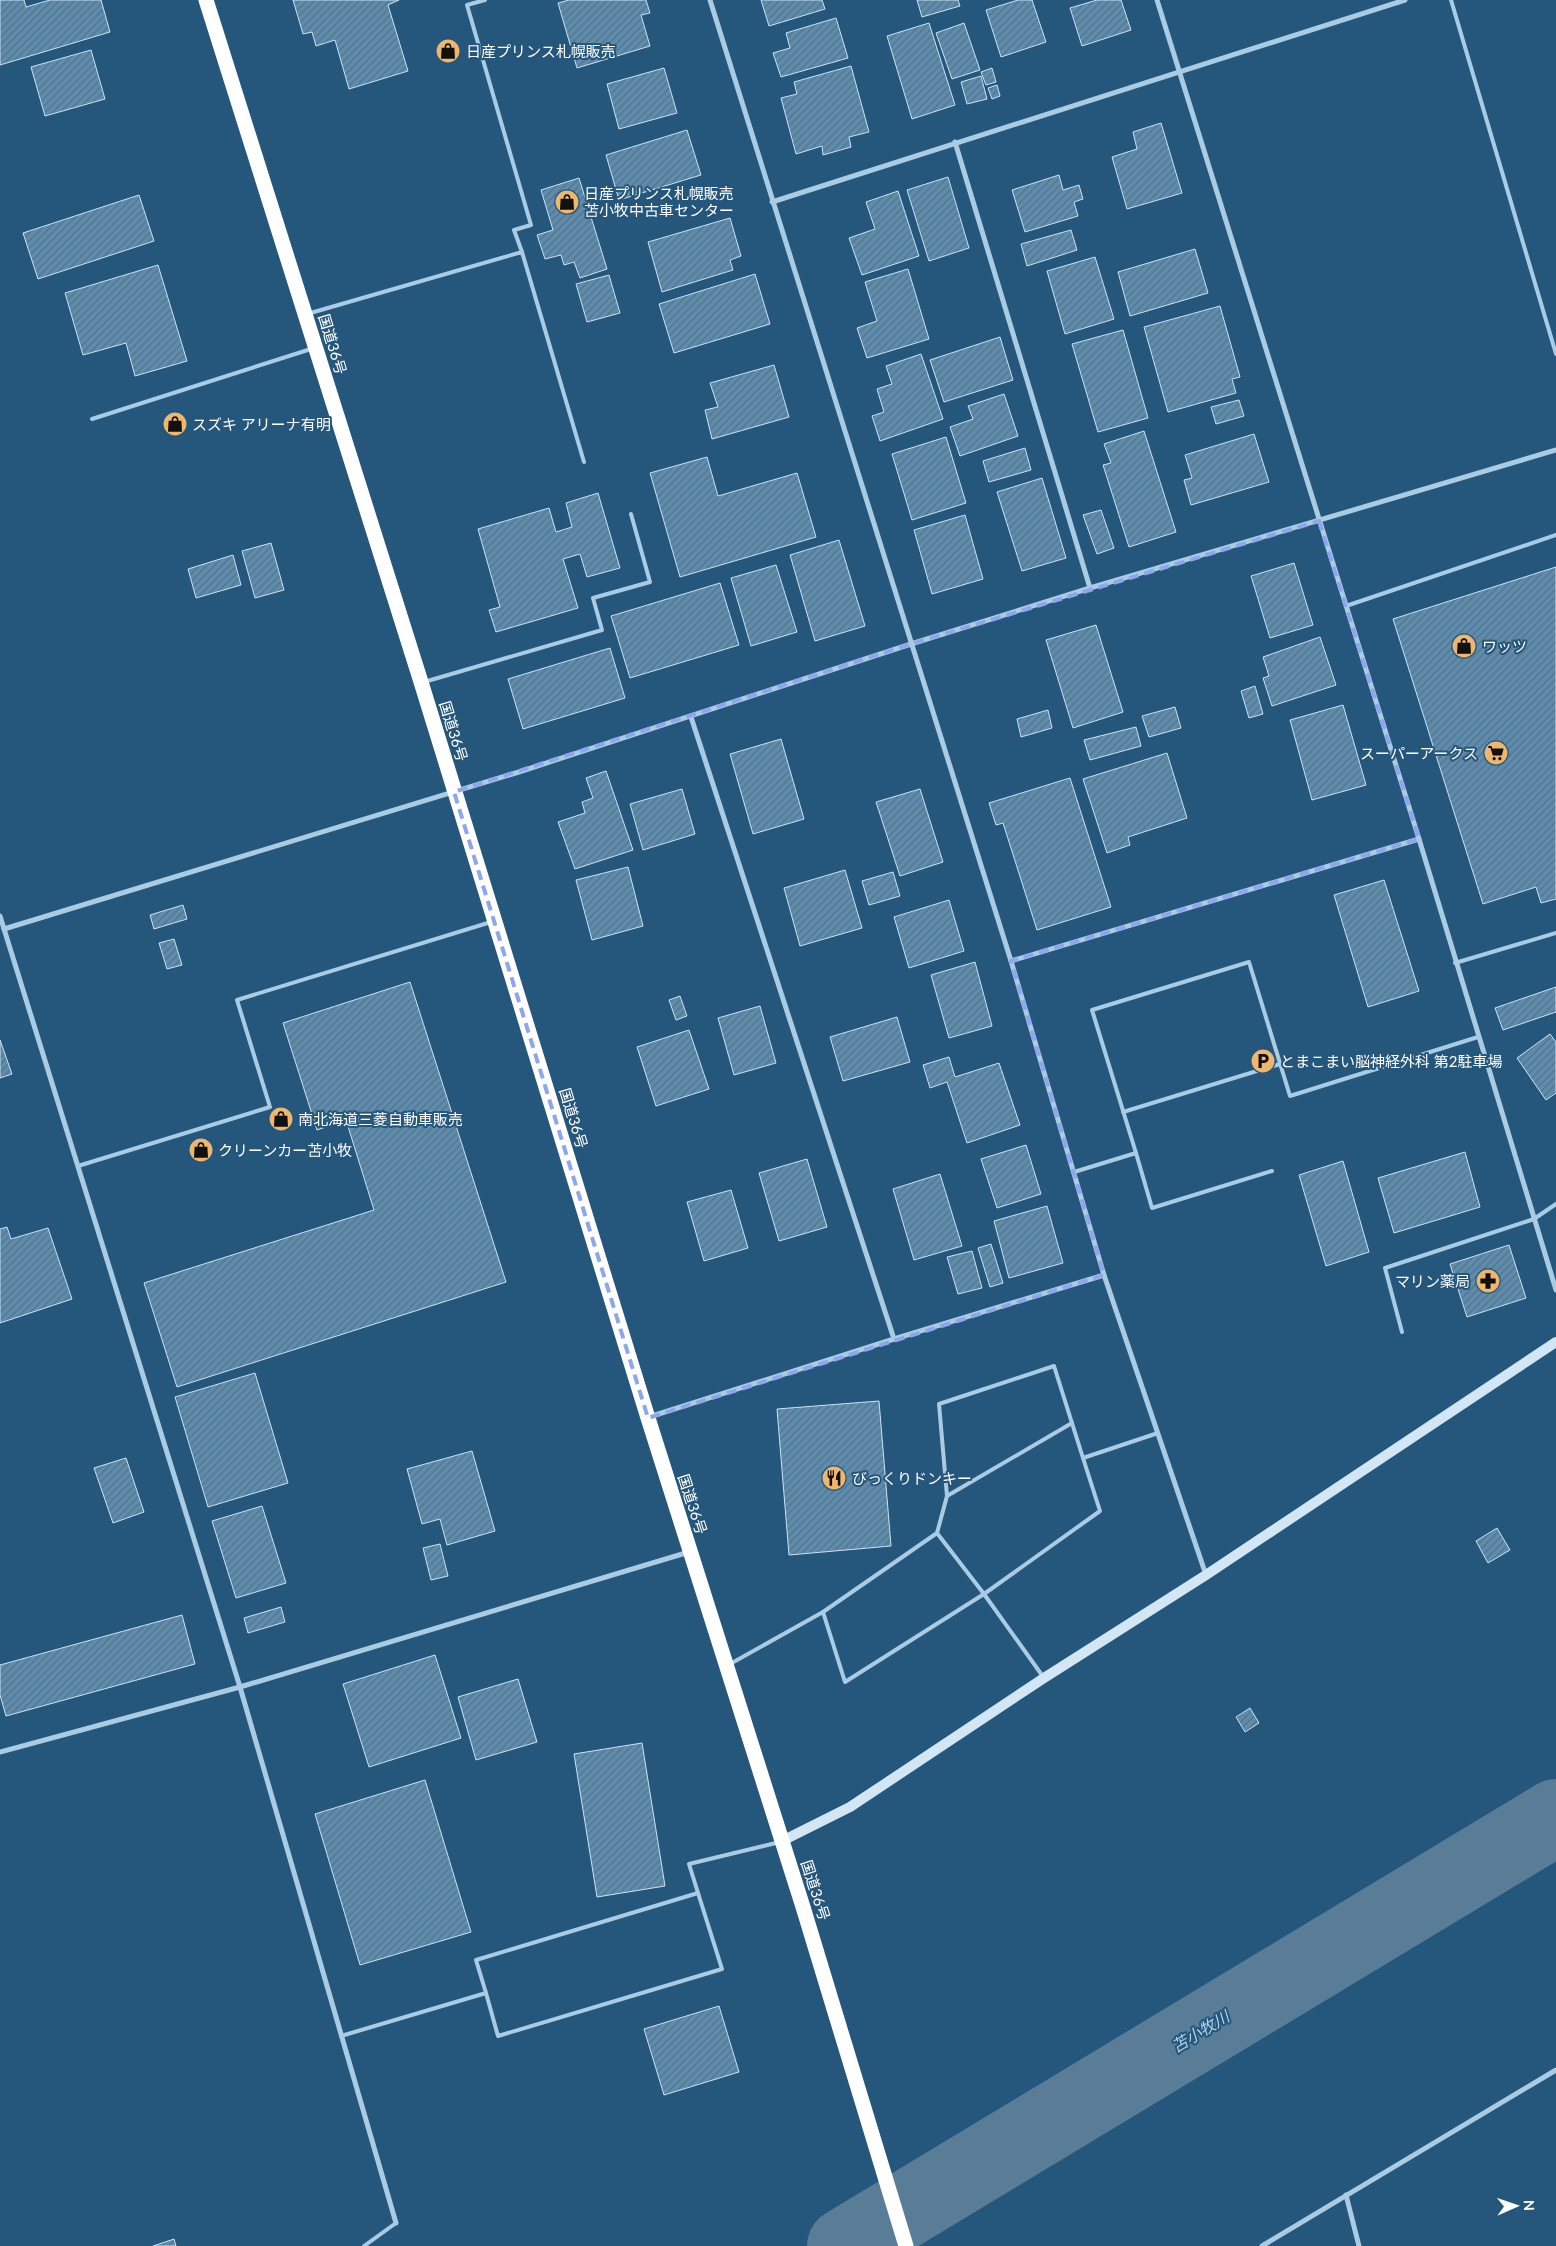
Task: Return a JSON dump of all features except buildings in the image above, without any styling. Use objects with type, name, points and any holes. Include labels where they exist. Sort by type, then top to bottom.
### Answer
[{"type":"highway","name":"国道36号","points":[[206,0],[421,682],[648,1418],[843,2037],[906,2246]]},
{"type":"street","points":[[710,0],[1011,961],[1104,1275],[1206,1575]]},
{"type":"street","points":[[1157,0],[1419,839],[1455,963],[1556,1290]]},
{"type":"street","points":[[772,202],[955,142],[1180,73],[1405,0]]},
{"type":"street","points":[[955,142],[1090,588]]},
{"type":"street","points":[[4,929],[454,792],[1090,588],[1556,450]]},
{"type":"street","points":[[691,717],[894,1339]]},
{"type":"street","points":[[1011,961],[1419,839]]},
{"type":"street","points":[[0,916],[240,1688],[396,2223]]},
{"type":"street","points":[[648,1418],[894,1339],[1104,1275]]},
{"type":"street","points":[[782,1841],[850,1807],[1044,1678],[1206,1575],[1556,1342]]},
{"type":"street","points":[[0,1752],[240,1688],[690,1552]]},
{"type":"street","points":[[1262,2246],[1556,2070]]},
{"type":"street","points":[[1346,2195],[1359,2246]]},
{"type":"lane","points":[[485,0],[467,5],[531,225],[514,230],[584,462]]},
{"type":"lane","points":[[1451,0],[1556,354]]},
{"type":"lane","points":[[305,315],[522,252]]},
{"type":"lane","points":[[92,419],[316,348]]},
{"type":"lane","points":[[421,682],[602,630],[593,598],[650,582],[631,514]]},
{"type":"lane","points":[[1346,606],[1556,535]]},
{"type":"lane","points":[[78,1166],[270,1107],[238,1000],[495,921]]},
{"type":"lane","points":[[1455,963],[1556,933]]},
{"type":"lane","points":[[1272,1171],[1152,1208],[1092,1010],[1249,962],[1290,1096],[1478,1038]]},
{"type":"lane","points":[[1124,1112],[1280,1064]]},
{"type":"lane","points":[[1074,1172],[1136,1153]]},
{"type":"lane","points":[[1402,1332],[1385,1268],[1534,1219],[1556,1204]]},
{"type":"lane","points":[[726,1666],[823,1612],[937,1533],[947,1496],[939,1404],[1054,1366],[1100,1511],[984,1594],[845,1682],[823,1612]]},
{"type":"lane","points":[[947,1496],[1072,1423]]},
{"type":"lane","points":[[1083,1458],[1158,1433]]},
{"type":"lane","points":[[937,1533],[984,1594],[1044,1678]]},
{"type":"lane","points":[[698,1893],[476,1960],[498,2036],[722,1968],[690,1864],[782,1841]]},
{"type":"lane","points":[[341,2036],[486,1992]]},
{"type":"lane","points":[[364,2246],[396,2223]]},
{"type":"highlighted area","points":[[1319,521],[1419,839],[1011,961],[1104,1275],[648,1418],[454,792],[911,644]]},
{"type":"waterway","name":"苫小牧川","points":[[845,2246],[1556,1817]]},
{"type":"place","name":"日産プリンス札幌販売","points":[[448,51]]},
{"type":"place","name":"日産プリンス札幌販売 苫小牧中古車センター","points":[[567,202]]},
{"type":"place","name":"スズキ アリーナ有明","points":[[175,424]]},
{"type":"place","name":"ワッツ","points":[[1464,646]]},
{"type":"place","name":"スーパーアークス","points":[[1496,753]]},
{"type":"place","name":"とまこまい脳神経外科 第2駐車場","points":[[1263,1061]]},
{"type":"place","name":"南北海道三菱自動車販売","points":[[281,1119]]},
{"type":"place","name":"クリーンカー苫小牧","points":[[201,1150]]},
{"type":"place","name":"マリン薬局","points":[[1488,1281]]},
{"type":"place","name":"びっくりドンキー","points":[[834,1478]]}]
